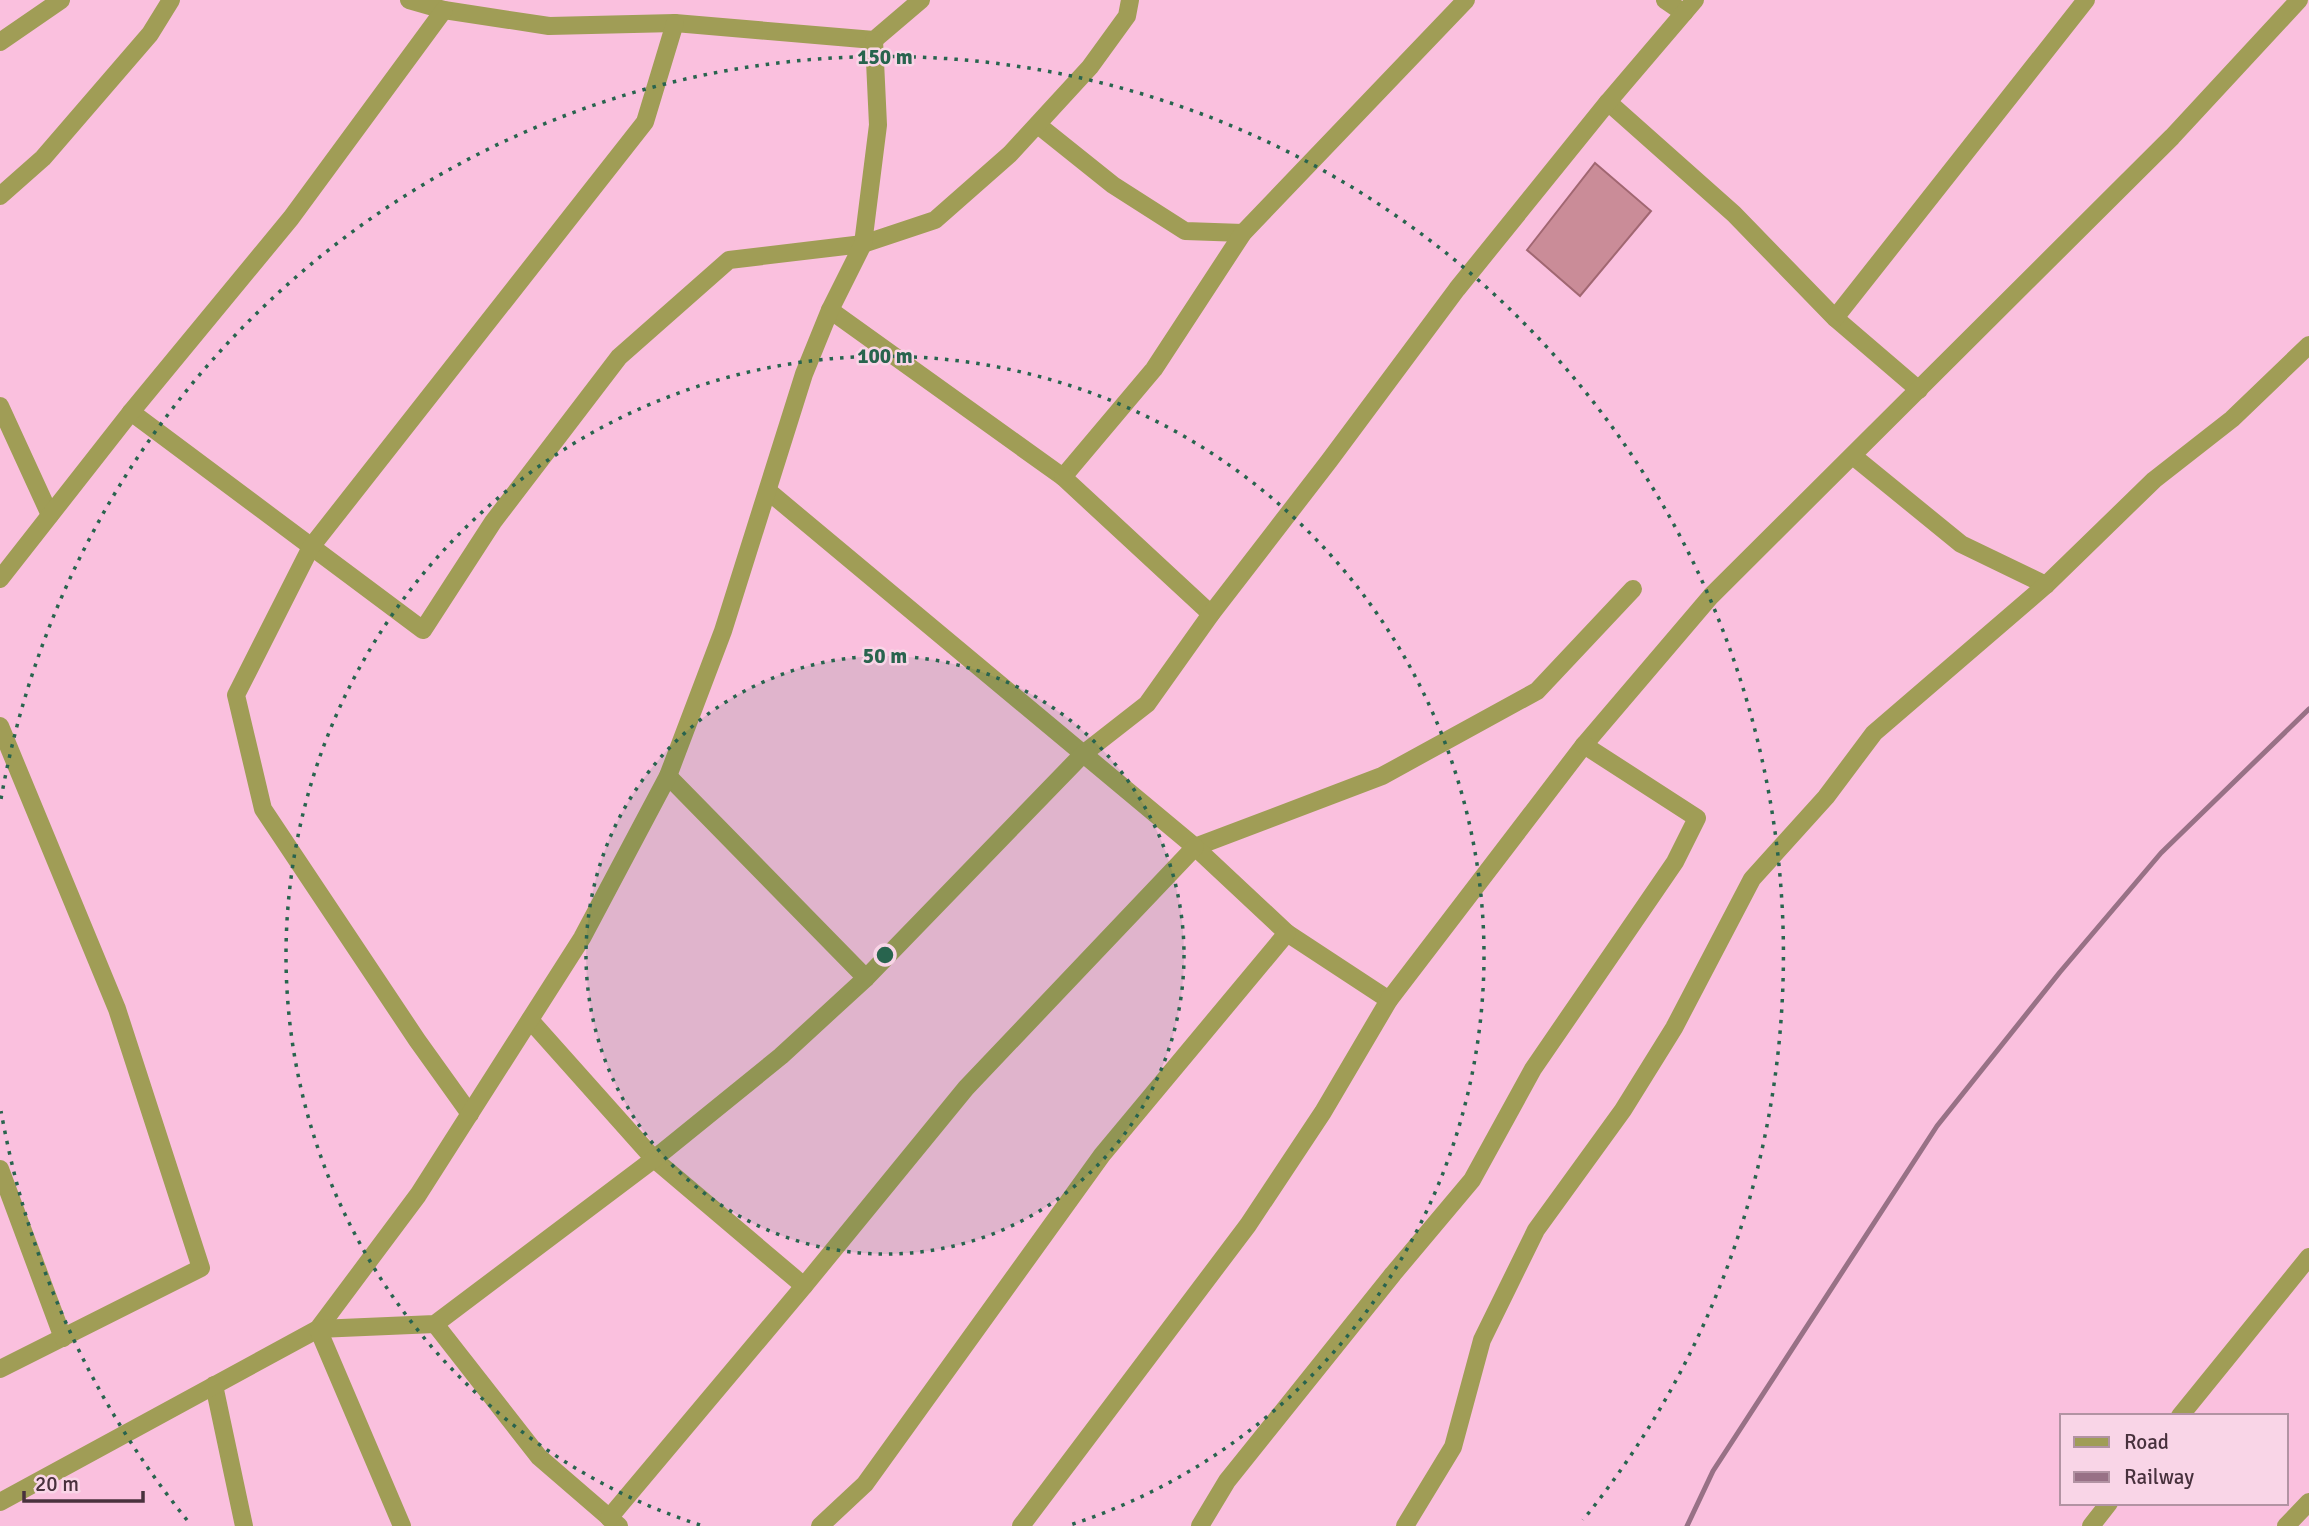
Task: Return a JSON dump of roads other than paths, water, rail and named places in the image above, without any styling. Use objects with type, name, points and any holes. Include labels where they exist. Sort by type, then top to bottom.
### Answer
[{"type":"street","points":[[0,43],[61,0]]},
{"type":"street","points":[[0,196],[43,158],[150,34],[171,0]]},
{"type":"street","points":[[409,0],[444,10],[549,26],[675,23],[874,40],[922,0]]},
{"type":"street","points":[[131,412],[423,630],[494,522],[619,358],[729,260],[863,244],[935,220],[1010,154],[1090,67],[1127,16],[1130,0]]},
{"type":"street","points":[[1063,477],[1154,369],[1243,233],[1466,0]]},
{"type":"street","points":[[318,1329],[435,1324],[654,1160],[781,1056],[866,978],[1083,754],[1147,704],[1211,614],[1457,289],[1608,102],[1689,7],[1665,0]]},
{"type":"street","points":[[1835,318],[2086,0]]},
{"type":"street","points":[[1021,1526],[1248,1225],[1323,1112],[1389,1000],[1584,745],[1711,596],[2172,137],[2299,0]]},
{"type":"street","points":[[0,579],[131,412],[291,218],[444,10]]},
{"type":"street","points":[[470,1114],[262,809],[236,695],[311,547],[645,122],[675,23]]},
{"type":"street","points":[[0,1502],[318,1329],[418,1195],[582,938],[668,776],[723,631],[804,374],[830,310],[863,244],[878,125],[874,40]]},
{"type":"street","points":[[1608,102],[1734,214],[1835,318],[1919,390]]},
{"type":"street","points":[[1038,125],[1113,185],[1185,232],[1243,233]]},
{"type":"street","points":[[830,310],[1063,477],[1211,614]]},
{"type":"street","points":[[1405,1526],[1453,1447],[1482,1340],[1535,1230],[1638,1087],[1674,1028],[1752,878],[1826,797],[1874,733],[2046,585],[2154,480],[2232,419],[2309,345]]},
{"type":"street","points":[[0,406],[50,515]]},
{"type":"street","points":[[1853,456],[1961,544],[2046,585]]},
{"type":"street","points":[[768,491],[1195,848],[1287,933],[1389,1000]]},
{"type":"street","points":[[435,1324],[539,1457],[614,1522],[966,1088],[1195,848],[1382,776],[1537,691],[1633,589]]},
{"type":"street","points":[[0,726],[117,1009],[201,1268],[0,1369]]},
{"type":"street","points":[[1200,1526],[1227,1481],[1472,1180],[1533,1069],[1675,862],[1697,818],[1584,745]]},
{"type":"street","points":[[668,776],[866,978]]},
{"type":"street","points":[[820,1526],[865,1484],[1102,1155],[1287,933]]},
{"type":"street","points":[[530,1020],[654,1160],[804,1286]]},
{"type":"street","points":[[0,1169],[63,1338]]},
{"type":"street","points":[[2182,1414],[2309,1257]]},
{"type":"street","points":[[318,1329],[402,1526]]},
{"type":"street","points":[[215,1385],[244,1526]]},
{"type":"street","points":[[2286,1526],[2309,1502]]},
{"type":"street","points":[[2091,1526],[2107,1505]]},
{"type":"railway","points":[[1687,1526],[1713,1471],[1937,1126],[2060,972],[2161,853],[2309,709]]}]
